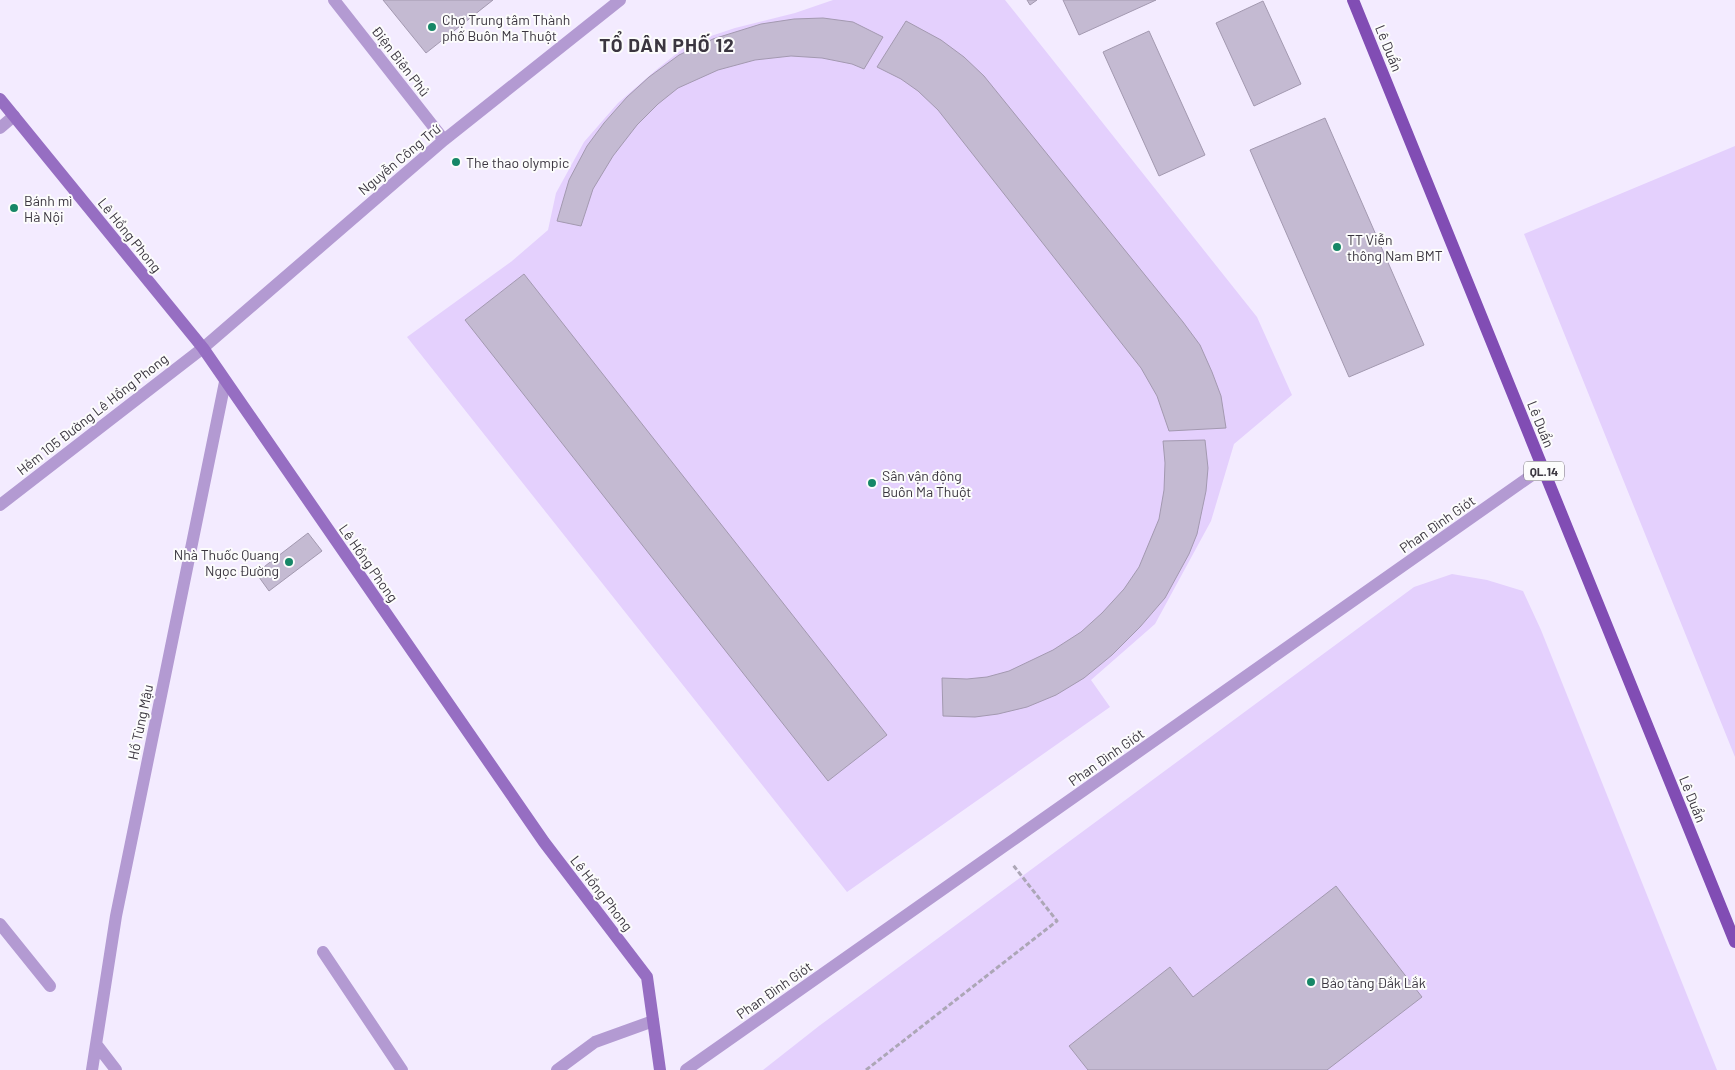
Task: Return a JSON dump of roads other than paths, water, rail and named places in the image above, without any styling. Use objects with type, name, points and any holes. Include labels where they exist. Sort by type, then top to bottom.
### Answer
[{"type":"main road","name":"Lê Duẩn","points":[[1354,0],[1735,942]]},
{"type":"street","name":"Điện Biên Phủ","points":[[334,0],[444,140]]},
{"type":"street","name":"Nguyễn Công Trứ","points":[[203,348],[444,140],[620,0]]},
{"type":"street","name":"Lê Hồng Phong","points":[[0,99],[203,348],[544,842],[647,977],[660,1070]]},
{"type":"street","points":[[0,128],[14,116]]},
{"type":"street","name":"Hẻm 105 Đường Lê Hồng Phong","points":[[0,505],[203,348]]},
{"type":"street","name":"Hồ Tùng Mậu","points":[[92,1070],[116,916],[225,382]]},
{"type":"street","name":"Phan Đình Giót","points":[[686,1070],[1542,468]]},
{"type":"street","points":[[0,924],[50,986]]},
{"type":"street","points":[[324,952],[402,1070]]},
{"type":"street","points":[[557,1070],[595,1042],[653,1021]]},
{"type":"street","points":[[96,1044],[116,1070]]},
{"type":"place","name":"Chợ Trung tâm Thành phố Buôn Ma Thuột","points":[[432,27]]},
{"type":"place","name":"The thao olympic","points":[[456,162]]},
{"type":"place","name":"Bánh mì Hà Nội","points":[[14,208]]},
{"type":"place","name":"TT Viễn thông Nam BMT","points":[[1337,247]]},
{"type":"place","name":"Sân vận động Buôn Ma Thuột","points":[[872,483]]},
{"type":"place","name":"Nhà Thuốc Quang Ngọc Đường","points":[[289,562]]},
{"type":"place","name":"Bảo tàng Đắk Lắk","points":[[1311,982]]},
{"type":"district","name":"TỔ DÂN PHỐ 12","points":[[667,44]]}]
